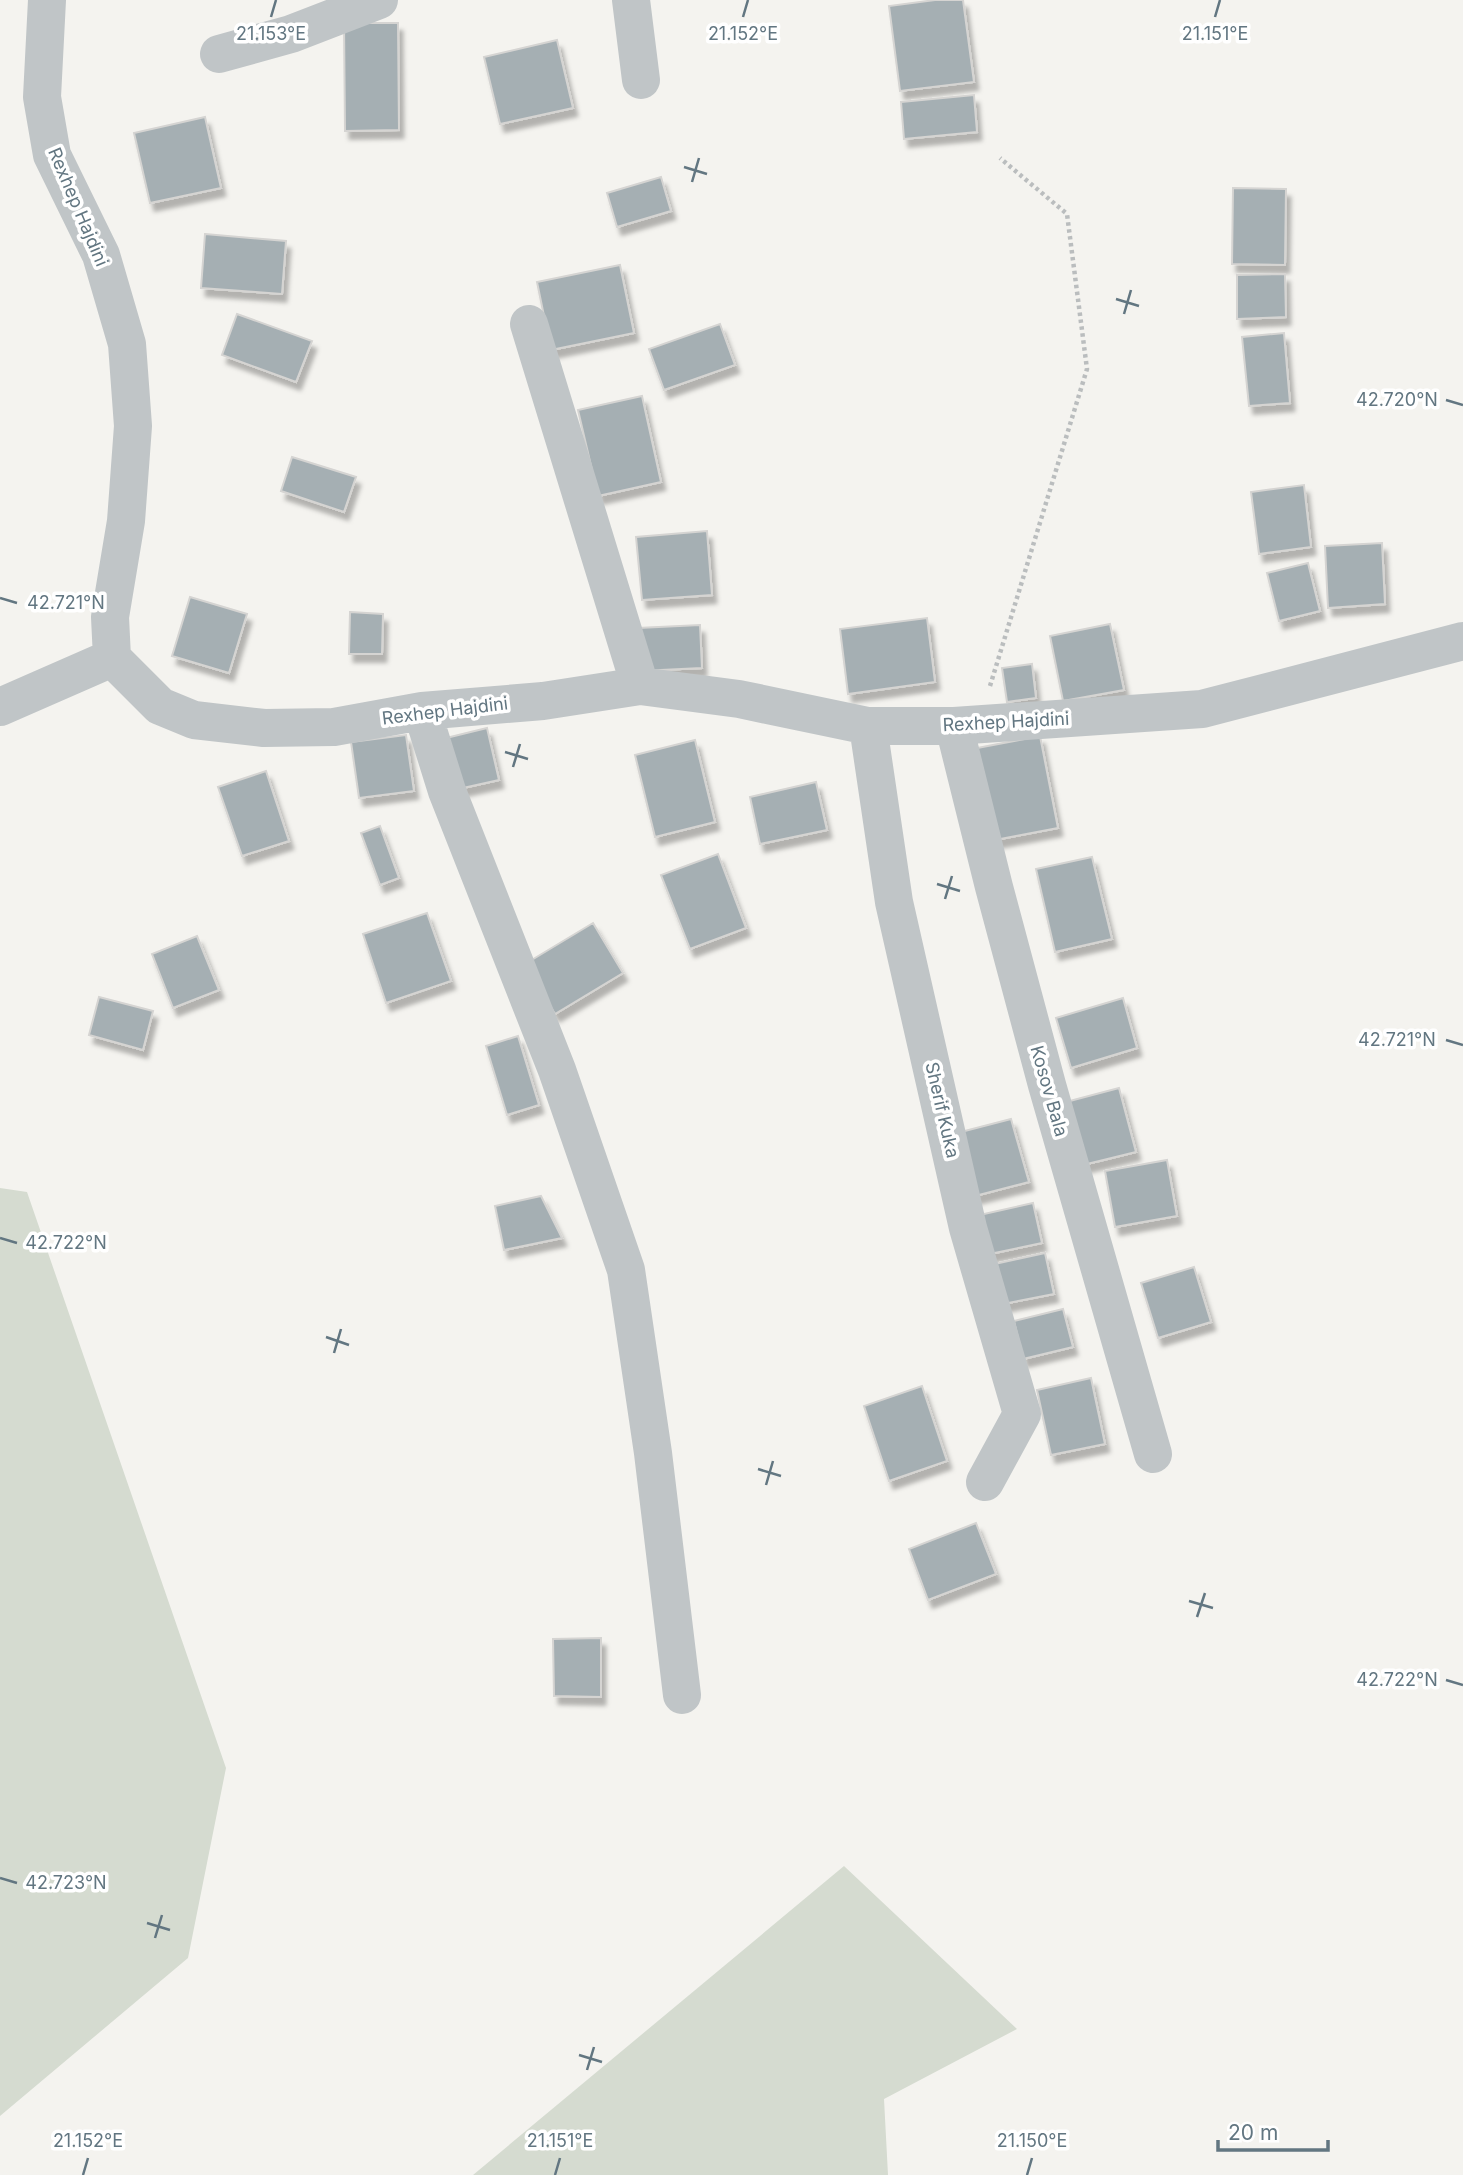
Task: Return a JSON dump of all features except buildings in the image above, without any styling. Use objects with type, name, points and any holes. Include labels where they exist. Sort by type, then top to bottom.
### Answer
[{"type":"street","name":"Rexhep Hajdini","points":[[47,0],[42,97],[52,155],[101,255],[127,344],[133,426],[126,521],[110,617],[112,658],[160,706],[194,720],[264,728],[334,727],[422,710],[543,701],[640,686],[739,699],[868,726],[967,725],[1202,709],[1463,642]]},
{"type":"street","points":[[219,54],[291,34],[379,0]]},
{"type":"street","points":[[631,0],[641,80]]},
{"type":"street","points":[[529,324],[640,686]]},
{"type":"street","points":[[0,707],[112,658]]},
{"type":"street","points":[[422,710],[447,791],[557,1070],[626,1270],[653,1453],[682,1695]]},
{"type":"street","name":"Kosov Bala","points":[[967,725],[994,887],[1047,1085],[1153,1454]]},
{"type":"street","name":"Sherif Kuka","points":[[868,726],[894,902],[968,1228],[1022,1414],[985,1482]]},
{"type":"path","points":[[967,725],[1087,369],[1067,214],[1000,158]]},
{"type":"shaded area","points":[[0,1188],[27,1192],[226,1768],[188,1958],[0,2116]]},
{"type":"shaded area","points":[[844,1866],[1017,2029],[884,2099],[888,2175],[473,2175]]}]
